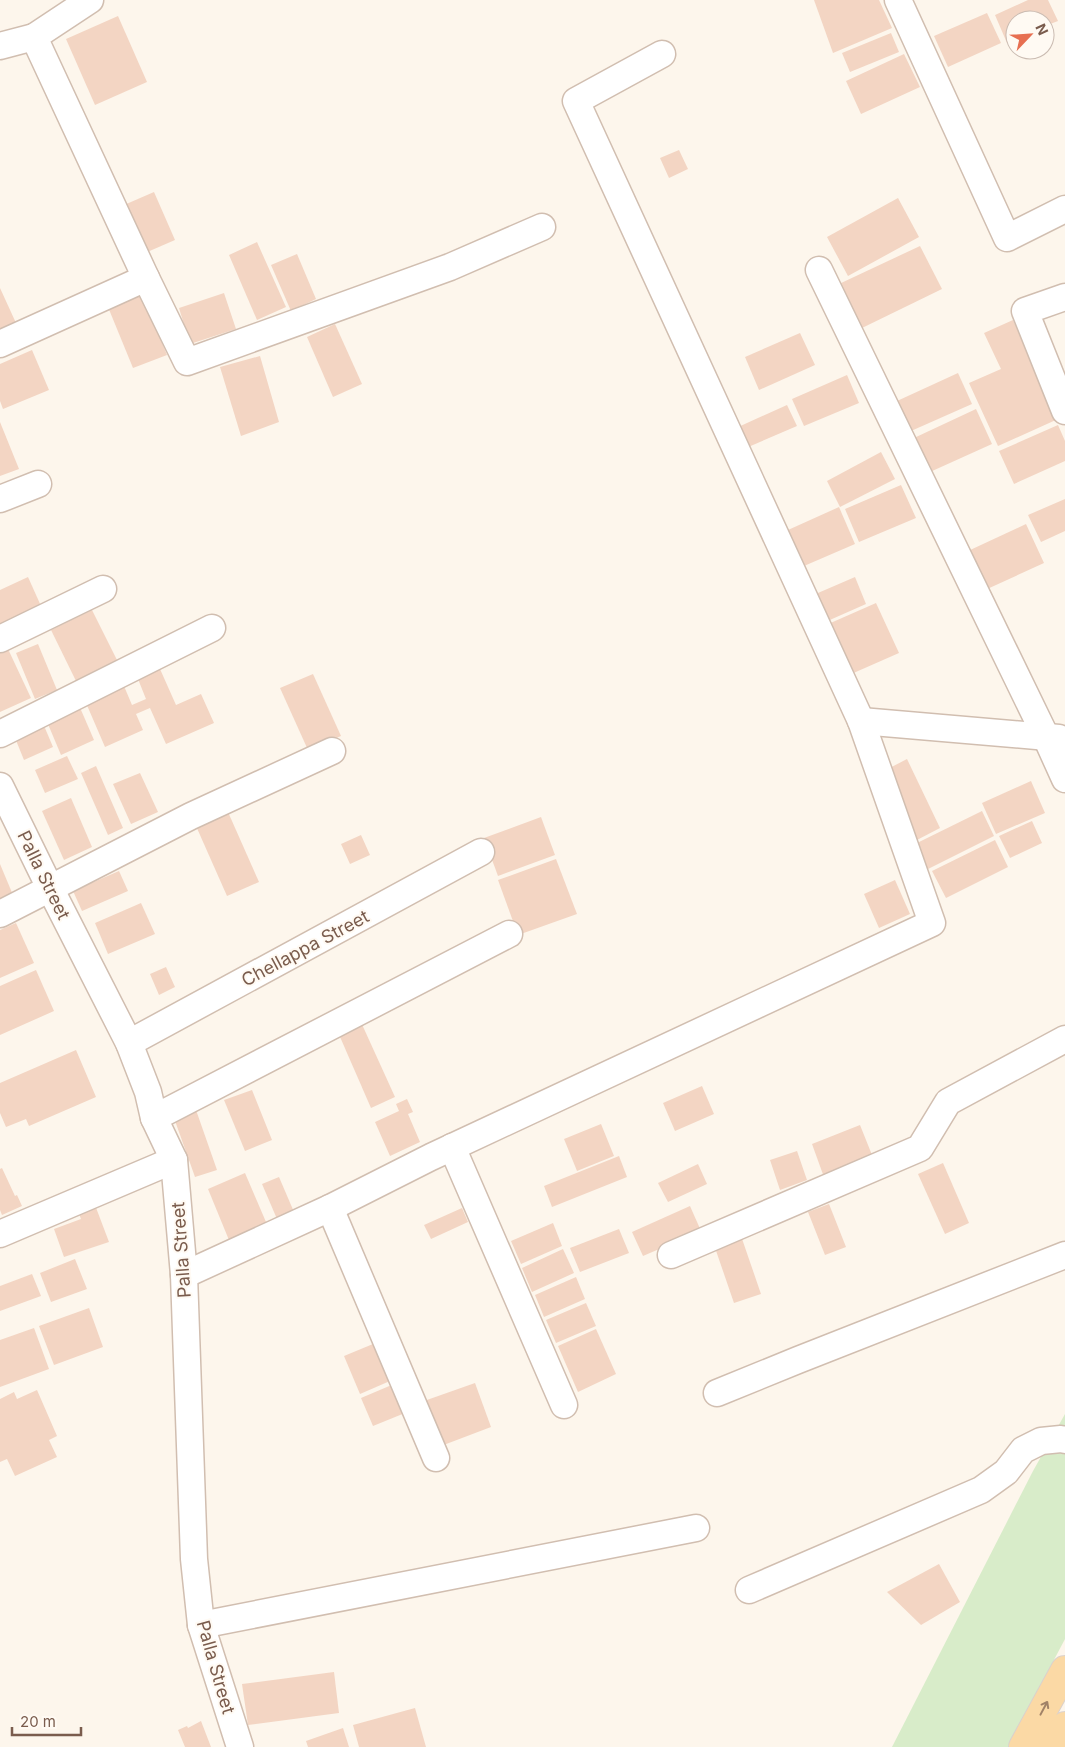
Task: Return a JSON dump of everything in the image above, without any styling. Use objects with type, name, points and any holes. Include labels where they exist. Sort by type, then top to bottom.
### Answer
[{"type":"main road","points":[[1024,1747],[1065,1670]]},
{"type":"main road","points":[[1053,1747],[1065,1726]]},
{"type":"street","points":[[0,46],[34,38],[90,0]]},
{"type":"street","points":[[898,0],[1007,238],[1065,209]]},
{"type":"street","points":[[34,38],[146,278],[188,362],[450,267],[542,227]]},
{"type":"street","points":[[184,1275],[330,1208],[452,1147],[932,923],[861,721],[576,101],[662,54]]},
{"type":"street","points":[[819,270],[1056,737],[1065,779]]},
{"type":"street","points":[[0,344],[146,278]]},
{"type":"street","points":[[1065,297],[1025,311],[1065,411]]},
{"type":"street","points":[[0,499],[38,484]]},
{"type":"street","points":[[0,639],[103,589]]},
{"type":"street","points":[[0,734],[212,628]]},
{"type":"street","points":[[861,721],[1056,737]]},
{"type":"street","points":[[0,914],[191,816],[332,751]]},
{"type":"street","name":"Palla Street","points":[[0,786],[129,1043],[148,1092],[154,1118],[174,1160],[184,1275],[194,1559],[201,1625],[240,1747]]},
{"type":"street","name":"Chellappa Street","points":[[129,1043],[481,852]]},
{"type":"street","points":[[154,1118],[509,934]]},
{"type":"street","points":[[671,1255],[920,1148],[948,1102],[1065,1039]]},
{"type":"street","points":[[452,1147],[564,1405]]},
{"type":"street","points":[[0,1234],[174,1160]]},
{"type":"street","points":[[330,1208],[436,1458]]},
{"type":"street","points":[[717,1393],[1065,1255]]},
{"type":"street","points":[[749,1590],[981,1490],[1006,1472],[1023,1450],[1041,1441],[1065,1440]]},
{"type":"street","points":[[201,1625],[696,1528]]},
{"type":"green space","points":[[1065,1414],[1065,1639],[1008,1747],[892,1747],[1033,1471]]},
{"type":"building","points":[[814,0],[879,0],[892,28],[833,53]]},
{"type":"building","points":[[1028,0],[1048,0],[1053,10],[1006,10]]},
{"type":"building","points":[[1005,10],[1005,38],[995,15]]},
{"type":"building","points":[[987,13],[1001,43],[948,67],[934,36]]},
{"type":"building","points":[[118,16],[147,82],[95,105],[66,39]]},
{"type":"building","points":[[891,33],[899,52],[850,72],[842,53]]},
{"type":"building","points":[[904,54],[920,87],[861,114],[846,81]]},
{"type":"building","points":[[679,150],[688,169],[669,178],[660,158]]},
{"type":"building","points":[[154,192],[175,240],[145,253],[124,205]]},
{"type":"building","points":[[898,198],[919,237],[848,276],[827,237]]},
{"type":"building","points":[[257,242],[286,307],[257,320],[229,255]]},
{"type":"building","points":[[920,246],[942,289],[862,328],[839,284]]},
{"type":"building","points":[[297,254],[316,299],[291,311],[271,265]]},
{"type":"building","points":[[0,288],[16,323],[0,330]]},
{"type":"building","points":[[142,293],[167,355],[133,368],[108,307]]},
{"type":"building","points":[[224,293],[236,329],[190,344],[179,308]]},
{"type":"building","points":[[1013,320],[1058,419],[998,446],[969,383],[1001,369],[984,333]]},
{"type":"building","points":[[335,324],[362,384],[333,397],[307,337]]},
{"type":"building","points":[[800,333],[815,365],[759,390],[745,357]]},
{"type":"building","points":[[32,350],[49,390],[3,409],[0,401],[0,364]]},
{"type":"building","points":[[260,356],[279,422],[241,436],[220,367]]},
{"type":"building","points":[[958,373],[972,404],[911,431],[897,401]]},
{"type":"building","points":[[847,375],[859,403],[804,426],[792,399]]},
{"type":"building","points":[[787,405],[797,426],[746,448],[736,428]]},
{"type":"building","points":[[976,409],[992,444],[930,472],[914,438]]},
{"type":"building","points":[[0,422],[19,469],[0,476]]},
{"type":"building","points":[[1058,425],[1065,441],[1065,461],[1014,484],[999,451]]},
{"type":"building","points":[[881,452],[895,479],[840,507],[827,481]]},
{"type":"building","points":[[901,485],[916,518],[859,542],[845,509]]},
{"type":"building","points":[[1065,499],[1065,531],[1041,542],[1028,515]]},
{"type":"building","points":[[839,507],[855,544],[804,566],[788,530]]},
{"type":"building","points":[[1026,524],[1044,563],[985,590],[968,551]]},
{"type":"building","points":[[28,577],[41,606],[0,624],[0,590]]},
{"type":"building","points":[[855,577],[866,604],[823,623],[811,596]]},
{"type":"building","points":[[876,603],[899,653],[849,675],[826,625]]},
{"type":"building","points":[[92,610],[117,660],[76,681],[51,630]]},
{"type":"building","points":[[38,644],[57,690],[35,699],[16,653]]},
{"type":"building","points":[[8,649],[31,698],[0,712],[0,652]]},
{"type":"building","points":[[160,669],[176,705],[201,694],[214,723],[166,744],[150,708],[136,714],[143,730],[105,747],[83,696],[121,679],[132,705],[146,699],[138,679]]},
{"type":"building","points":[[313,674],[341,736],[308,750],[280,688]]},
{"type":"building","points":[[78,703],[94,740],[61,755],[45,717]]},
{"type":"building","points":[[42,721],[53,747],[24,760],[13,733]]},
{"type":"building","points":[[67,756],[78,779],[45,793],[35,770]]},
{"type":"building","points":[[907,759],[940,828],[915,841],[882,772]]},
{"type":"building","points":[[96,766],[123,828],[108,835],[81,773]]},
{"type":"building","points":[[140,773],[158,812],[131,824],[113,784]]},
{"type":"building","points":[[1031,781],[1045,813],[996,834],[982,803]]},
{"type":"building","points":[[71,798],[92,847],[64,860],[42,811]]},
{"type":"building","points":[[982,811],[994,836],[928,869],[915,844]]},
{"type":"building","points":[[228,812],[259,882],[227,896],[196,826]]},
{"type":"building","points":[[541,817],[555,855],[498,876],[484,838]]},
{"type":"building","points":[[1032,821],[1042,843],[1010,858],[999,836]]},
{"type":"building","points":[[361,835],[370,855],[350,864],[341,844]]},
{"type":"building","points":[[995,840],[1008,867],[946,898],[932,871]]},
{"type":"building","points":[[556,859],[577,914],[518,935],[498,880]]},
{"type":"building","points":[[0,864],[13,895],[0,900]]},
{"type":"building","points":[[119,871],[128,891],[82,911],[73,891]]},
{"type":"building","points":[[895,880],[910,914],[879,928],[864,894]]},
{"type":"building","points":[[141,903],[155,934],[108,954],[95,923]]},
{"type":"building","points":[[16,923],[34,963],[0,978],[0,930]]},
{"type":"building","points":[[166,967],[175,987],[159,995],[150,974]]},
{"type":"building","points":[[36,970],[54,1011],[0,1035],[0,986]]},
{"type":"building","points":[[360,1020],[395,1097],[371,1108],[337,1030]]},
{"type":"building","points":[[76,1050],[96,1097],[29,1126],[26,1119],[6,1127],[0,1113],[0,1083]]},
{"type":"building","points":[[702,1086],[714,1114],[675,1131],[663,1103]]},
{"type":"building","points":[[252,1090],[272,1140],[245,1151],[224,1100]]},
{"type":"building","points":[[407,1099],[413,1112],[408,1114],[420,1142],[390,1156],[375,1122],[399,1111],[396,1104]]},
{"type":"building","points":[[196,1110],[217,1170],[195,1177],[174,1118]]},
{"type":"building","points":[[601,1124],[614,1156],[577,1171],[564,1139]]},
{"type":"building","points":[[860,1125],[874,1160],[825,1180],[812,1144]]},
{"type":"building","points":[[797,1151],[807,1180],[780,1190],[770,1160]]},
{"type":"building","points":[[619,1156],[627,1177],[552,1207],[544,1186]]},
{"type":"building","points":[[943,1163],[969,1223],[945,1234],[918,1174]]},
{"type":"building","points":[[698,1164],[707,1184],[668,1202],[658,1183]]},
{"type":"building","points":[[2,1168],[15,1196],[17,1195],[22,1206],[2,1215],[0,1210],[0,1169]]},
{"type":"building","points":[[245,1173],[269,1229],[231,1245],[208,1189]]},
{"type":"building","points":[[279,1177],[294,1212],[277,1219],[262,1184]]},
{"type":"building","points":[[829,1204],[846,1247],[825,1255],[808,1212]]},
{"type":"building","points":[[95,1205],[109,1242],[64,1257],[54,1229],[81,1219],[78,1211]]},
{"type":"building","points":[[690,1206],[701,1231],[643,1256],[632,1232]]},
{"type":"building","points":[[462,1208],[468,1222],[431,1239],[424,1225]]},
{"type":"building","points":[[553,1223],[562,1246],[521,1264],[511,1241]]},
{"type":"building","points":[[619,1229],[629,1253],[580,1272],[570,1248]]},
{"type":"building","points":[[740,1233],[761,1294],[734,1303],[713,1242]]},
{"type":"building","points":[[563,1249],[574,1273],[532,1292],[522,1268]]},
{"type":"building","points":[[75,1259],[87,1289],[51,1302],[40,1273]]},
{"type":"building","points":[[32,1274],[41,1296],[0,1311],[0,1286]]},
{"type":"building","points":[[576,1277],[585,1299],[544,1317],[535,1295]]},
{"type":"building","points":[[586,1303],[596,1326],[556,1343],[546,1320]]},
{"type":"building","points":[[89,1308],[103,1347],[54,1365],[39,1326]]},
{"type":"building","points":[[34,1328],[49,1369],[0,1387],[0,1340]]},
{"type":"building","points":[[596,1329],[616,1374],[578,1392],[558,1346]]},
{"type":"building","points":[[373,1344],[390,1381],[360,1394],[344,1356]]},
{"type":"building","points":[[475,1383],[491,1427],[441,1446],[424,1401]]},
{"type":"building","points":[[394,1384],[405,1413],[373,1426],[361,1398]]},
{"type":"building","points":[[37,1390],[57,1436],[49,1440],[57,1457],[15,1476],[7,1459],[0,1462],[0,1399],[14,1392],[17,1399]]},
{"type":"building","points":[[939,1564],[960,1602],[921,1625],[887,1592]]},
{"type":"building","points":[[334,1672],[339,1713],[248,1725],[242,1684]]},
{"type":"building","points":[[415,1708],[426,1747],[359,1747],[353,1725]]},
{"type":"building","points":[[201,1721],[211,1747],[185,1747],[178,1730],[187,1726],[188,1728]]},
{"type":"building","points":[[343,1728],[349,1747],[308,1747],[306,1741]]}]
